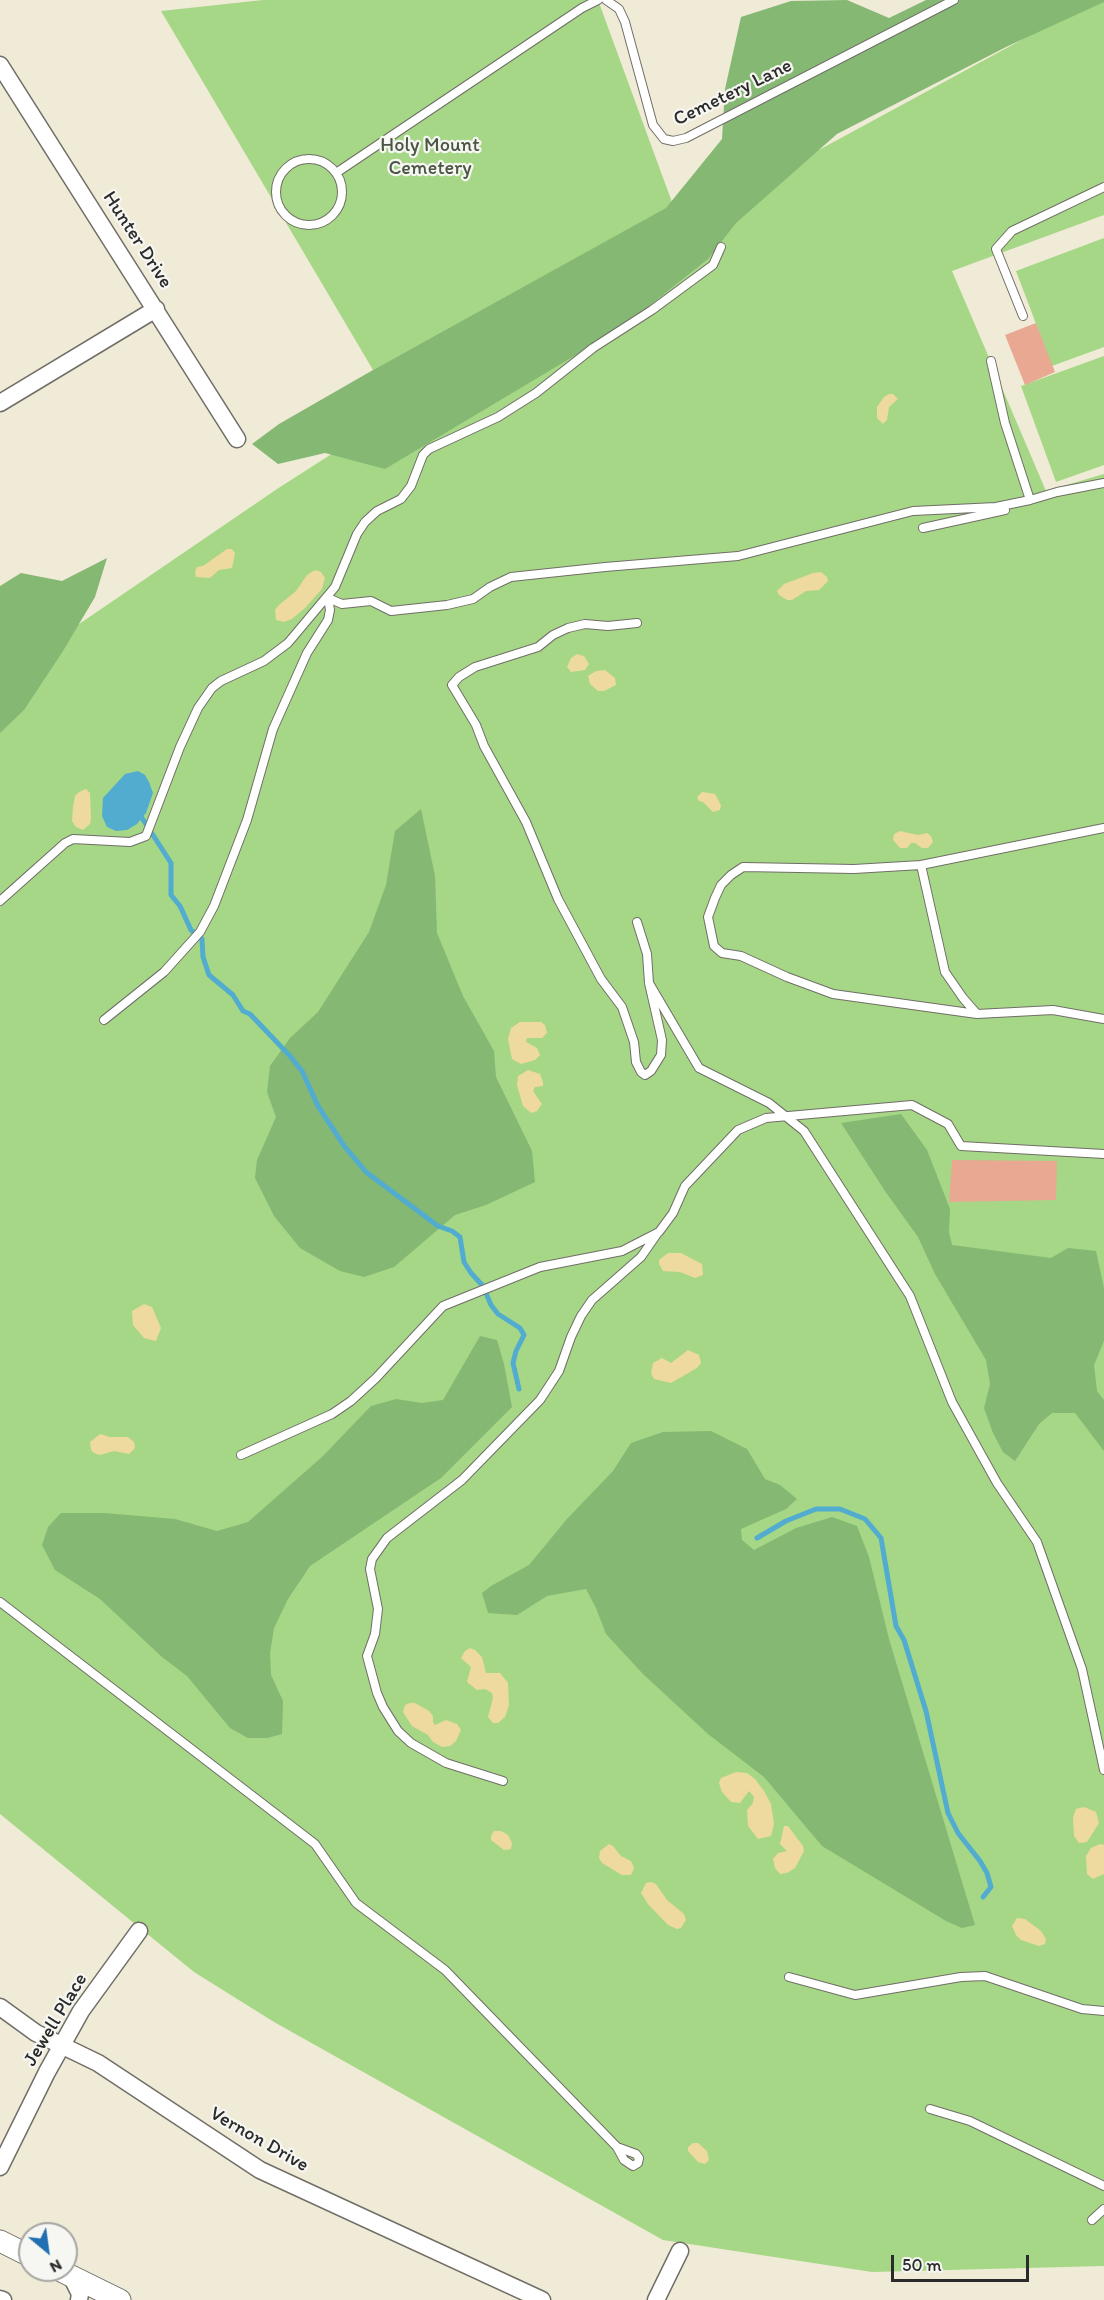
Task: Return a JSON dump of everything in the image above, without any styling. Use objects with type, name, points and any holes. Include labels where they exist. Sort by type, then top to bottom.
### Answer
[{"type":"street","name":"Hunter Drive","points":[[0,65],[237,439]]},
{"type":"street","points":[[0,403],[156,309]]},
{"type":"street","name":"Jewell Place","points":[[0,2167],[81,2011],[140,1931]]},
{"type":"street","name":"Vernon Drive","points":[[0,2007],[36,2033],[98,2063],[260,2170],[542,2300]]},
{"type":"street","points":[[0,2241],[18,2250]]},
{"type":"street","points":[[656,2300],[680,2251]]},
{"type":"street","points":[[78,2279],[120,2300]]},
{"type":"street","points":[[71,2282],[80,2294],[79,2300]]},
{"type":"lane","points":[[336,172],[598,0]]},
{"type":"lane","name":"Cemetery Lane","points":[[606,0],[619,9],[626,22],[653,125],[664,140],[673,141],[686,138],[954,0]]},
{"type":"lane","points":[[310,158],[322,161],[336,172],[342,187],[341,201],[331,217],[321,223],[310,225],[299,224],[283,213],[276,196],[277,181],[289,165],[310,158]]},
{"type":"lane","points":[[1023,316],[996,249],[1012,231],[1104,187]]},
{"type":"lane","points":[[0,902],[65,843],[73,839],[130,842],[146,836],[180,747],[198,708],[212,688],[221,681],[264,661],[288,643],[335,587],[364,522],[376,511],[401,499],[411,486],[423,455],[429,448],[498,417],[536,393],[593,348],[652,310],[713,265],[721,247]]},
{"type":"lane","points":[[991,361],[1005,423],[1030,500]]},
{"type":"lane","points":[[328,598],[342,604],[371,601],[391,611],[447,605],[473,599],[490,587],[511,577],[738,556],[914,511],[996,507],[1104,483]]},
{"type":"lane","points":[[923,528],[1012,508],[1030,500]]},
{"type":"lane","points":[[104,1020],[164,972],[200,932],[214,906],[260,781],[273,729],[307,653],[328,620],[330,610],[328,598]]},
{"type":"lane","points":[[637,623],[608,626],[585,624],[568,628],[553,635],[538,647],[475,667],[459,677],[452,685],[526,822],[558,899],[601,978],[622,1007],[634,1042],[636,1062],[645,1075],[651,1071],[661,1055],[662,1040],[649,984],[648,954],[637,922]]},
{"type":"lane","points":[[1104,828],[921,865],[854,869],[743,867],[721,885],[708,917],[714,946],[722,953],[741,956],[787,977],[833,994],[977,1014],[1053,1010],[1104,1019]]},
{"type":"lane","points":[[921,865],[945,972],[977,1014]]},
{"type":"lane","points":[[649,984],[699,1068],[756,1095],[804,1131],[910,1296],[952,1402],[997,1483],[1037,1542],[1082,1669],[1104,1770]]},
{"type":"lane","points":[[503,1781],[473,1773],[446,1762],[411,1743],[398,1731],[383,1707],[376,1693],[367,1656],[375,1634],[378,1609],[370,1569],[372,1559],[387,1538],[462,1480],[540,1400],[559,1371],[571,1337],[592,1300],[641,1257],[673,1214],[685,1186],[738,1130],[766,1118],[912,1105],[948,1124],[961,1146],[1104,1154]]},
{"type":"lane","points":[[241,1455],[332,1414],[351,1401],[376,1378],[443,1306],[540,1267],[596,1258],[622,1251],[659,1232]]},
{"type":"lane","points":[[0,1602],[315,1844],[356,1903],[445,1970],[617,2148]]},
{"type":"lane","points":[[789,1977],[855,1995],[961,1977],[985,1976],[1082,2009],[1104,2011]]},
{"type":"lane","points":[[930,2109],[970,2121],[1104,2186]]},
{"type":"lane","points":[[1092,2220],[1104,2209]]},
{"type":"green space","name":"Holy Mount Cemetery","points":[[263,0],[598,0],[673,205],[373,370],[161,11]]},
{"type":"green space","points":[[847,0],[889,18],[926,0],[1104,0],[1104,2],[1008,46],[837,134],[736,223],[708,259],[621,328],[385,469],[325,453],[278,464],[252,444],[279,424],[373,370],[666,208],[722,139],[725,89],[741,17],[791,1]]},
{"type":"green space","points":[[1095,0],[1104,0],[1104,215],[952,271],[1046,491],[1104,474],[1104,2266],[872,2272],[663,2240],[274,2022],[194,1972],[0,1814],[0,678],[277,489],[736,195]]},
{"type":"green space","points":[[1104,238],[1104,347],[1052,366],[1016,271]]},
{"type":"green space","points":[[1104,356],[1104,465],[1056,482],[1021,386]]},
{"type":"green space","points":[[107,558],[95,597],[63,651],[24,710],[0,733],[0,586],[21,573],[62,581]]},
{"type":"green space","points":[[421,809],[435,876],[437,933],[463,996],[494,1051],[496,1077],[532,1151],[535,1182],[486,1205],[455,1215],[394,1267],[364,1277],[340,1271],[300,1248],[274,1216],[255,1178],[257,1160],[276,1117],[267,1092],[270,1066],[290,1038],[318,1012],[369,932],[386,885],[395,831]]},
{"type":"green space","points":[[901,1114],[927,1150],[950,1209],[949,1232],[952,1245],[1051,1258],[1068,1248],[1096,1251],[1104,1288],[1104,1341],[1094,1365],[1097,1391],[1104,1400],[1104,1451],[1075,1413],[1052,1413],[1039,1424],[1015,1461],[1003,1452],[984,1408],[990,1384],[986,1360],[935,1274],[918,1237],[841,1123]]},
{"type":"green space","points":[[480,1336],[497,1340],[512,1407],[441,1478],[310,1566],[288,1599],[274,1628],[270,1653],[271,1675],[283,1701],[282,1734],[267,1738],[248,1738],[230,1728],[187,1676],[162,1657],[100,1599],[55,1570],[42,1545],[48,1527],[61,1513],[104,1513],[175,1519],[217,1531],[248,1522],[322,1457],[371,1406],[396,1399],[422,1403],[443,1400]]},
{"type":"green space","points":[[711,1431],[747,1449],[765,1479],[780,1485],[797,1499],[786,1509],[741,1529],[742,1540],[754,1550],[796,1528],[832,1517],[857,1526],[869,1557],[889,1639],[975,1925],[962,1928],[946,1921],[822,1846],[764,1777],[708,1734],[643,1674],[606,1634],[586,1589],[547,1596],[517,1615],[488,1613],[482,1593],[529,1565],[567,1519],[613,1471],[631,1443],[663,1432]]},
{"type":"sand","points":[[889,394],[893,394],[898,399],[889,407],[887,420],[883,424],[877,418],[877,407]]},
{"type":"sand","points":[[227,549],[232,549],[235,553],[232,568],[219,570],[210,578],[196,577],[197,567],[203,566]]},
{"type":"sand","points":[[315,570],[321,572],[325,578],[322,589],[292,619],[284,622],[276,620],[275,610],[296,591],[307,575]]},
{"type":"sand","points":[[821,572],[828,581],[819,590],[806,591],[792,600],[787,600],[777,591],[784,584]]},
{"type":"sand","points":[[577,654],[584,656],[589,664],[585,670],[571,672],[567,667],[571,658]]},
{"type":"sand","points":[[605,670],[615,678],[616,685],[604,691],[598,691],[590,684],[588,676],[596,671]]},
{"type":"sand","points":[[86,789],[90,793],[91,819],[90,824],[83,830],[76,827],[72,821],[73,807],[75,796]]},
{"type":"sand","points":[[702,792],[715,794],[721,805],[720,810],[713,812],[699,801],[697,797]]},
{"type":"sand","points":[[900,831],[918,835],[927,833],[933,842],[928,848],[911,843],[907,848],[900,848],[893,840],[894,834]]},
{"type":"sand","points":[[520,1022],[541,1022],[545,1025],[547,1033],[542,1038],[527,1038],[526,1042],[537,1048],[540,1055],[535,1060],[521,1064],[512,1059],[508,1039],[511,1028]]},
{"type":"sand","points":[[528,1070],[540,1074],[543,1082],[543,1086],[535,1087],[533,1091],[542,1104],[537,1111],[531,1113],[523,1106],[517,1085],[518,1076]]},
{"type":"sand","points":[[668,1253],[681,1253],[702,1264],[703,1275],[695,1278],[680,1272],[663,1271],[659,1260]]},
{"type":"sand","points":[[144,1304],[152,1307],[161,1328],[156,1341],[144,1338],[133,1325],[132,1311]]},
{"type":"sand","points":[[688,1350],[699,1355],[701,1363],[697,1368],[671,1383],[654,1379],[651,1373],[653,1363],[662,1358],[671,1363]]},
{"type":"sand","points":[[100,1434],[110,1437],[128,1437],[134,1442],[135,1448],[129,1454],[114,1451],[100,1455],[94,1453],[90,1442]]},
{"type":"sand","points":[[470,1648],[482,1657],[486,1673],[500,1673],[508,1683],[509,1705],[505,1717],[498,1723],[493,1723],[488,1717],[493,1698],[492,1693],[485,1689],[477,1690],[467,1682],[471,1667],[461,1658]]},
{"type":"sand","points":[[415,1703],[429,1711],[435,1725],[446,1720],[457,1724],[461,1730],[456,1741],[450,1746],[442,1747],[433,1742],[428,1735],[412,1726],[403,1712],[405,1705]]},
{"type":"sand","points":[[736,1772],[747,1773],[764,1791],[771,1804],[774,1824],[771,1836],[758,1839],[748,1826],[747,1810],[753,1803],[754,1797],[749,1791],[740,1803],[731,1802],[722,1792],[719,1783],[721,1778]]},
{"type":"sand","points":[[1084,1807],[1096,1812],[1099,1823],[1087,1842],[1079,1843],[1074,1836],[1073,1817],[1076,1809]]},
{"type":"sand","points":[[784,1826],[788,1826],[803,1846],[804,1851],[795,1868],[780,1874],[775,1868],[773,1859],[778,1853],[787,1851],[780,1844]]},
{"type":"sand","points":[[494,1831],[501,1831],[508,1835],[512,1843],[511,1849],[504,1850],[491,1840]]},
{"type":"sand","points":[[609,1844],[621,1856],[631,1861],[634,1868],[631,1875],[622,1875],[602,1863],[599,1858],[600,1851]]},
{"type":"sand","points":[[1100,1844],[1104,1845],[1104,1874],[1093,1879],[1087,1874],[1086,1856],[1091,1848]]},
{"type":"sand","points":[[646,1883],[656,1884],[667,1900],[684,1914],[686,1920],[681,1928],[677,1929],[668,1925],[648,1904],[641,1893]]},
{"type":"sand","points":[[1017,1918],[1025,1919],[1041,1931],[1046,1939],[1045,1944],[1039,1946],[1021,1940],[1012,1926]]},
{"type":"sand","points":[[693,2143],[698,2143],[707,2151],[709,2160],[705,2164],[698,2162],[688,2151],[688,2147]]},
{"type":"water","points":[[138,771],[145,775],[153,793],[146,813],[137,824],[127,830],[116,831],[107,827],[102,816],[103,798],[125,774]]},
{"type":"building","points":[[1036,323],[1055,372],[1025,385],[1005,335]]},
{"type":"building","points":[[952,1160],[1057,1161],[1056,1200],[949,1202]]},
{"type":"waterway","points":[[142,818],[171,863],[171,895],[180,906],[191,930],[202,939],[203,957],[209,975],[233,995],[243,1011],[250,1014],[302,1071],[318,1106],[345,1147],[366,1172],[438,1226],[460,1237],[464,1262],[483,1286],[491,1305],[498,1314],[520,1328],[524,1335],[513,1363],[519,1389]]},
{"type":"waterway","points":[[757,1538],[786,1521],[816,1509],[840,1509],[865,1519],[881,1538],[896,1626],[904,1640],[926,1711],[948,1813],[958,1833],[987,1873],[991,1887],[983,1897]]}]
